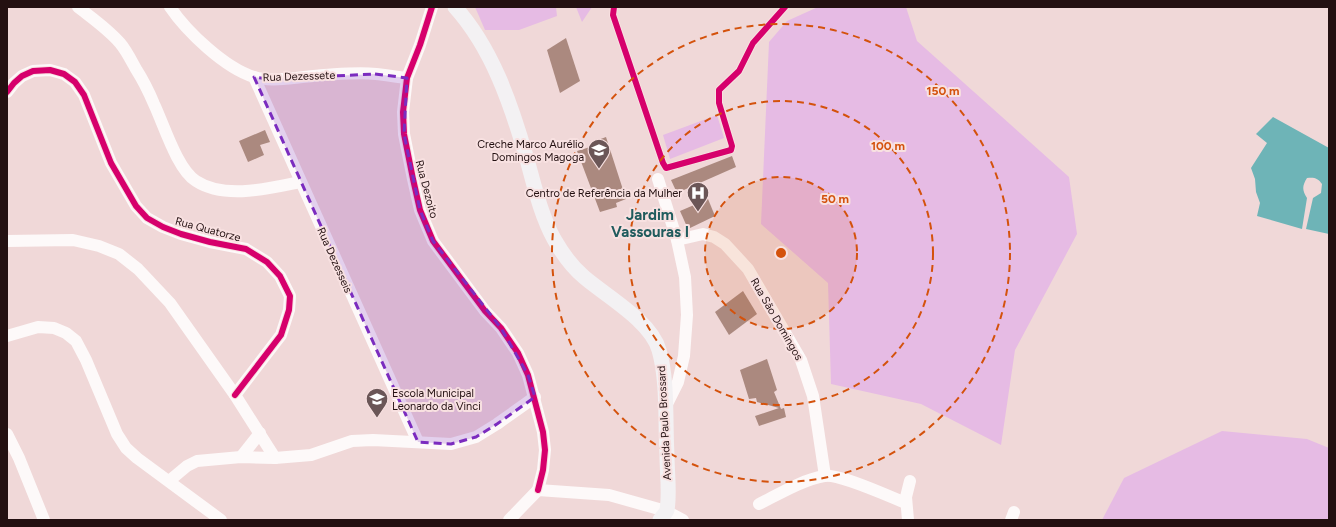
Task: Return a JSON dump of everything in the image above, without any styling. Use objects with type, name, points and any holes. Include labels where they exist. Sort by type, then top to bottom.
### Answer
[{"type":"main road","name":"Avenida Paulo Brossard","points":[[455,7],[467,20],[479,38],[498,74],[522,141],[543,214],[554,239],[570,262],[583,277],[604,294],[616,300],[648,330],[659,348],[664,377],[668,489],[663,516]]},
{"type":"street","points":[[78,7],[120,43],[136,68],[183,168],[196,181],[212,188],[239,191],[255,191],[300,182]]},
{"type":"street","name":"Rua Dezessete","points":[[170,7],[186,27],[202,43],[232,66],[254,77],[268,80],[323,75],[375,74],[407,78]]},
{"type":"street","name":"Rua Dezoito","points":[[432,7],[420,45],[407,78],[403,112],[404,134],[420,210],[433,241],[485,311],[501,328],[518,353],[528,375],[535,396],[543,432],[545,450],[543,470],[538,490]]},
{"type":"street","name":"Rua Quatorze","points":[[7,92],[22,76],[33,71],[50,70],[64,74],[75,82],[84,95],[111,163],[136,206],[147,218],[163,227],[181,234],[210,242],[246,249],[267,262],[280,276],[290,296],[289,310],[281,335],[235,395]]},
{"type":"street","name":"Rua Dezesseis","points":[[254,77],[418,442]]},
{"type":"street","points":[[658,179],[677,240],[685,277],[687,315],[684,356],[678,382],[665,407]]},
{"type":"street","name":"Rua São Domingos","points":[[677,240],[703,234],[714,237],[725,244],[748,269],[801,360],[813,396],[825,476]]},
{"type":"street","points":[[7,240],[73,240],[99,246],[119,254],[138,269],[170,303],[235,395],[275,458]]},
{"type":"street","points":[[7,336],[38,327],[54,328],[66,333],[76,341],[86,360],[117,434],[126,448],[137,458],[221,520]]},
{"type":"street","points":[[169,481],[187,466],[197,461],[241,457],[275,458],[311,455],[352,441],[373,440],[451,444],[476,437],[498,424],[535,396]]},
{"type":"street","points":[[241,457],[260,433]]},
{"type":"street","points":[[7,434],[19,458],[44,520]]},
{"type":"street","points":[[759,504],[792,487],[825,476],[850,481],[906,503]]},
{"type":"street","points":[[908,520],[906,497],[910,481]]},
{"type":"street","points":[[509,520],[538,490],[609,494],[663,516],[683,520]]},
{"type":"highlighted area","points":[[375,74],[407,78],[404,134],[420,210],[433,241],[501,328],[528,375],[535,397],[476,437],[451,444],[418,442],[254,77],[268,79]]},
{"type":"shaded area","points":[[475,7],[556,7],[557,16],[519,30],[485,30]]},
{"type":"shaded area","points":[[576,7],[592,7],[582,22]]},
{"type":"shaded area","points":[[818,7],[906,7],[917,41],[1069,177],[1077,234],[1015,350],[1001,445],[921,404],[831,384],[828,283],[761,224],[769,42],[787,21]]},
{"type":"shaded area","points":[[717,115],[724,138],[670,159],[663,135]]},
{"type":"shaded area","points":[[1222,431],[1307,439],[1329,448],[1329,520],[1102,520],[1124,478]]},
{"type":"water","points":[[1273,117],[1329,148],[1329,234],[1306,229],[1313,198],[1321,193],[1322,184],[1319,180],[1314,178],[1307,178],[1303,186],[1304,193],[1307,198],[1302,229],[1257,216],[1260,203],[1251,168],[1267,143],[1256,134]]},
{"type":"building","points":[[566,38],[580,81],[560,93],[547,50]]},
{"type":"building","points":[[265,130],[270,142],[260,145],[264,155],[248,162],[239,141]]},
{"type":"building","points":[[606,137],[626,199],[616,203],[617,207],[600,212],[577,151],[600,144],[598,140]]},
{"type":"building","points":[[732,156],[736,167],[677,193],[671,180]]},
{"type":"building","name":"Centro de Referência da Mulher","points":[[708,199],[715,216],[688,229],[680,211]]},
{"type":"building","points":[[743,291],[757,314],[729,335],[715,312]]},
{"type":"building","points":[[767,359],[777,390],[774,392],[781,409],[784,408],[786,417],[759,426],[755,416],[779,408],[757,402],[756,398],[749,399],[740,370]]},
{"type":"cycle path","points":[[432,7],[420,45],[407,78],[403,112],[404,134],[413,179],[420,210],[433,241],[485,311],[501,328],[518,353],[528,375],[543,432],[545,450],[543,470],[538,490]]},
{"type":"cycle path","points":[[614,7],[613,15],[666,168],[731,150],[732,146],[719,103],[719,90],[739,71],[753,43],[785,7]]},
{"type":"cycle path","points":[[7,92],[22,76],[33,71],[50,70],[64,74],[75,82],[84,95],[111,163],[136,206],[147,218],[163,227],[181,234],[210,242],[246,249],[267,262],[280,276],[290,296],[289,310],[281,335],[235,395]]},
{"type":"place","name":"Creche Marco Aurélio Domingos Magoga","points":[[599,170]]},
{"type":"place","name":"Centro de Referência da Mulher","points":[[698,212]]},
{"type":"place","name":"Escola Municipal Leonardo da Vinci","points":[[377,418]]},
{"type":"district","name":"Jardim Vassouras I","points":[[650,224]]}]
